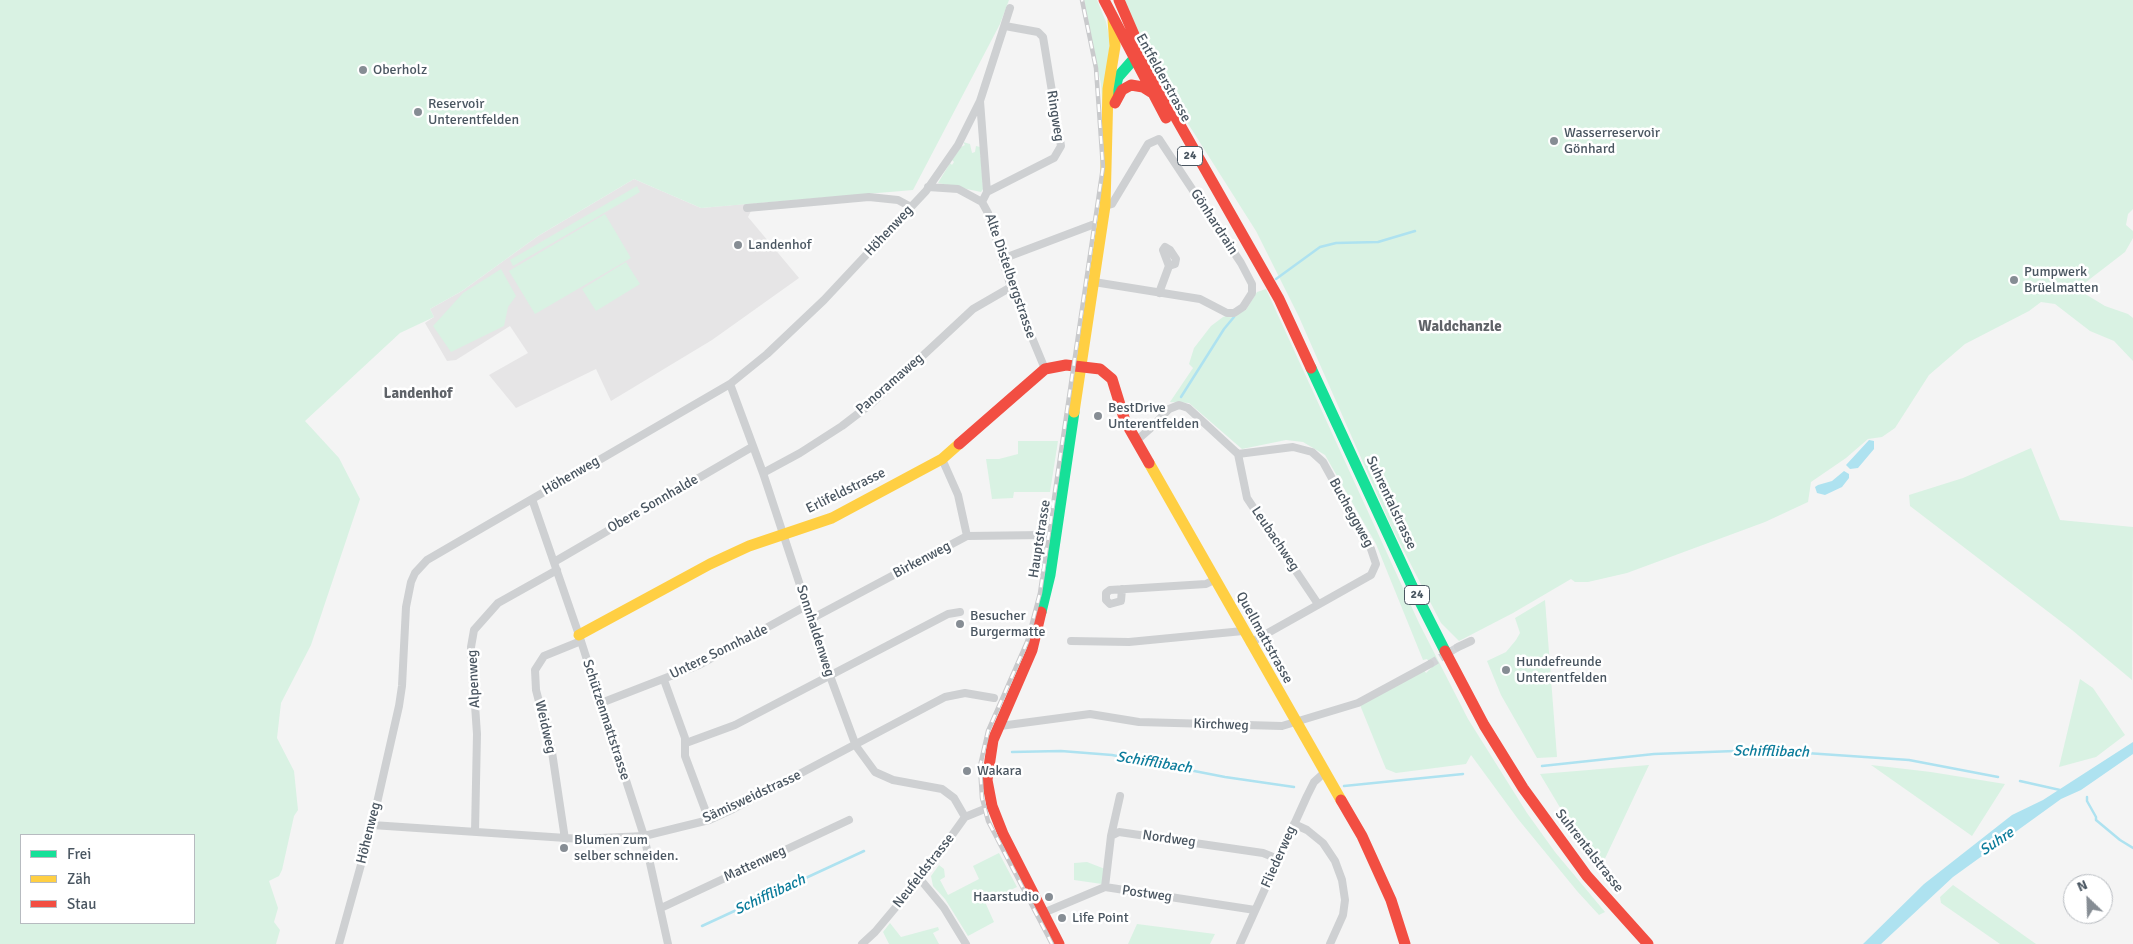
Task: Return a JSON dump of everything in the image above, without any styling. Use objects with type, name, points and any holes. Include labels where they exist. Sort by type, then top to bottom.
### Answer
[{"type":"main road","name":"Entfelderstrasse","points":[[1104,0],[1113,19],[1136,54]]},
{"type":"main road","name":"Entfelderstrasse","points":[[1119,0],[1136,54],[1151,92],[1204,179],[1234,217]]},
{"type":"main road","points":[[1109,116],[1108,89],[1114,46],[1113,19]]},
{"type":"main road","points":[[1112,67],[1122,56],[1136,54]]},
{"type":"main road","points":[[1109,116],[1118,77],[1136,54]]},
{"type":"main road","name":"Suhrentalstrasse","points":[[1136,54],[1234,217],[1303,347],[1420,603],[1484,725],[1523,788],[1582,869],[1648,944]]},
{"type":"main road","points":[[1109,116],[1122,90],[1131,85],[1143,87],[1151,92]]},
{"type":"main road","name":"Hauptstrasse","points":[[1059,944],[1003,834],[992,806],[987,780],[993,740],[1039,629],[1058,529],[1105,206],[1109,116]]},
{"type":"main road","points":[[1044,369],[1066,365],[1081,367]]},
{"type":"main road","name":"Quellmattstrasse","points":[[1081,367],[1100,369],[1112,379],[1125,421],[1295,724],[1362,836],[1390,900],[1405,944]]},
{"type":"main road","name":"Erlifeldstrasse","points":[[580,638],[710,564],[749,546],[832,518],[942,459],[1044,369]]},
{"type":"street","points":[[987,192],[980,101],[1010,8]]},
{"type":"street","name":"Ringweg","points":[[987,192],[1054,158],[1061,146],[1043,37],[1038,32],[1005,26]]},
{"type":"street","name":"Höhenweg","points":[[339,944],[372,825],[402,686],[406,607],[411,582],[427,560],[730,384],[793,330],[911,207],[928,187],[958,144],[980,101]]},
{"type":"street","name":"Gönhardrain","points":[[1105,206],[1112,204],[1148,144],[1159,139],[1247,273],[1252,284],[1252,293],[1243,307],[1234,313],[1228,313],[1200,299],[1159,293]]},
{"type":"street","points":[[928,187],[958,189],[982,202]]},
{"type":"street","name":"Alte Distelbergstrasse","points":[[987,192],[982,202],[988,213],[1011,287],[1044,369]]},
{"type":"street","points":[[747,208],[869,197],[898,200],[911,207]]},
{"type":"street","points":[[1002,259],[1092,225]]},
{"type":"street","points":[[1094,282],[1159,293],[1169,266]]},
{"type":"street","name":"Panoramaweg","points":[[763,473],[800,453],[842,426],[872,403],[973,309],[1011,287]]},
{"type":"street","name":"Sonnhaldenweg","points":[[730,384],[763,473],[806,606],[856,746],[874,772],[893,780],[942,788],[954,798],[965,817]]},
{"type":"street","points":[[1136,440],[1169,409],[1179,405],[1188,408],[1238,454]]},
{"type":"street","name":"Obere Sonnhalde","points":[[555,566],[752,446]]},
{"type":"street","name":"Bucheggweg","points":[[1238,454],[1293,447],[1312,452],[1322,462],[1371,549],[1376,564],[1371,575],[1250,643]]},
{"type":"street","name":"Leubachweg","points":[[1238,454],[1247,498],[1318,604]]},
{"type":"street","points":[[942,459],[958,495],[966,536]]},
{"type":"street","name":"Schützenmattstrasse","points":[[532,499],[580,638],[644,836],[668,944]]},
{"type":"street","name":"Birkenweg","points":[[811,619],[966,536],[1043,535]]},
{"type":"street","name":"Alpenweg","points":[[475,832],[477,734],[471,647],[474,630],[498,603],[555,566]]},
{"type":"street","points":[[1122,589],[1206,584],[1214,580]]},
{"type":"street","name":"Untere Sonnhalde","points":[[601,703],[664,680],[715,657],[806,606]]},
{"type":"street","points":[[686,743],[735,725],[948,614],[960,612]]},
{"type":"street","points":[[1071,641],[1129,642],[1243,631]]},
{"type":"street","name":"Weidweg","points":[[565,839],[552,752],[536,690],[536,670],[544,656],[580,638]]},
{"type":"street","points":[[1458,647],[1471,641]]},
{"type":"street","name":"Kirchweg","points":[[1000,726],[1090,714],[1139,722],[1282,726],[1295,724],[1358,703],[1430,664]]},
{"type":"street","points":[[664,680],[686,743],[685,756],[709,820]]},
{"type":"street","name":"Sämisweidstrasse","points":[[372,825],[565,839],[605,839],[644,836],[709,820],[770,791],[949,696],[970,694],[994,698]]},
{"type":"street","name":"Fliederweg","points":[[1240,944],[1314,782],[1324,773]]},
{"type":"street","points":[[1105,888],[1111,836],[1120,796]]},
{"type":"street","points":[[965,817],[992,806]]},
{"type":"street","name":"Neufeldstrasse","points":[[862,944],[875,932],[920,879],[965,817]]},
{"type":"street","name":"Mattenweg","points":[[661,908],[849,820]]},
{"type":"street","points":[[1294,824],[1307,830],[1323,843],[1335,861],[1342,880],[1345,900],[1343,915],[1330,944]]},
{"type":"street","name":"Nordweg","points":[[1111,836],[1119,832],[1263,853],[1278,859]]},
{"type":"street","points":[[920,879],[944,908],[966,944]]},
{"type":"street","name":"Postweg","points":[[1043,913],[1105,888],[1255,910]]},
{"type":"shaded area","points":[[634,179],[701,208],[755,203],[748,217],[799,278],[712,340],[611,401],[596,369],[516,408],[489,375],[528,353],[510,326],[456,360],[447,361],[425,323],[434,317],[430,309],[462,291],[538,236]]},
{"type":"green space","points":[[0,0],[1009,0],[1000,24],[913,190],[701,208],[634,179],[538,236],[462,291],[430,309],[434,317],[400,333],[305,421],[339,458],[360,499],[311,645],[281,703],[277,738],[294,771],[298,810],[294,816],[282,870],[279,876],[269,881],[278,908],[274,922],[280,930],[276,944],[0,944]]},
{"type":"green space","points":[[1084,0],[1097,0],[1106,22],[1110,40],[1103,113],[1101,84]]},
{"type":"green space","points":[[1124,0],[2133,0],[2133,209],[2128,214],[2126,225],[2133,231],[2133,238],[2125,252],[2077,289],[2105,306],[2128,314],[2133,318],[2133,361],[2114,341],[2090,331],[2055,304],[2041,302],[2029,311],[1965,344],[1929,375],[1895,428],[1882,437],[1868,439],[1846,458],[1811,482],[1808,502],[1765,522],[1627,573],[1588,582],[1575,582],[1571,579],[1513,613],[1459,641],[1441,623],[1391,526],[1299,317],[1256,231],[1173,100],[1144,45]]},
{"type":"green space","points":[[963,142],[970,144],[972,153],[975,152],[976,146],[980,147],[983,189],[981,192],[938,183],[950,163],[952,165],[954,162],[952,160],[961,147],[965,145]]},
{"type":"green space","points":[[637,186],[640,192],[513,266],[510,260]]},
{"type":"green space","points":[[605,214],[631,258],[535,314],[509,271]]},
{"type":"green space","points":[[626,262],[640,284],[596,311],[582,289]]},
{"type":"green space","points":[[501,269],[516,296],[508,307],[504,326],[451,352],[433,326],[463,293]]},
{"type":"green space","points":[[1266,289],[1419,623],[1468,719],[1527,813],[1555,852],[1605,912],[1599,915],[1577,891],[1518,819],[1471,755],[1466,764],[1396,773],[1386,769],[1360,705],[1424,670],[1426,673],[1432,667],[1427,659],[1423,660],[1376,544],[1325,455],[1303,442],[1286,440],[1242,449],[1189,403],[1170,402],[1193,368],[1189,364],[1194,348],[1211,326],[1223,317],[1246,310],[1257,292]]},
{"type":"green space","points":[[1018,441],[1058,441],[1050,492],[1014,492],[1013,498],[992,499],[986,459],[999,459],[1018,454]]},
{"type":"green space","points":[[2031,448],[2060,520],[2133,527],[2132,680],[2072,630],[1910,506],[1909,495],[1963,478]]},
{"type":"green space","name":"Hundefreunde Unterentfelden","points":[[1545,600],[1557,757],[1537,758],[1501,695],[1487,661],[1506,652],[1516,640],[1520,633],[1515,618]]},
{"type":"green space","points":[[2080,679],[2093,688],[2125,735],[2096,757],[2059,767]]},
{"type":"green space","points":[[1649,765],[1601,867],[1577,836],[1540,774]]},
{"type":"green space","points":[[1871,765],[1931,772],[2005,784],[1972,836]]},
{"type":"green space","points":[[999,853],[1017,887],[985,902],[994,922],[968,936],[945,899],[933,886],[931,876],[939,865],[944,869],[945,877],[940,880],[948,895],[979,879],[973,866]]},
{"type":"green space","points":[[1087,862],[1105,869],[1102,884],[1074,880],[1074,863]]},
{"type":"green space","points":[[1953,885],[2036,944],[2000,944],[1941,903],[1940,897]]},
{"type":"green space","points":[[890,923],[901,937],[938,927],[939,930],[933,933],[939,944],[889,944],[883,932]]},
{"type":"green space","points":[[1137,924],[1215,934],[1210,944],[1128,944]]},
{"type":"water","points":[[1869,440],[1874,441],[1874,449],[1858,468],[1850,469],[1846,465]]},
{"type":"water","points":[[1844,471],[1849,474],[1849,478],[1842,487],[1825,495],[1817,493],[1815,487],[1832,481]]},
{"type":"water","name":"Suhre","points":[[2133,742],[2133,754],[2081,790],[2061,799],[1953,877],[1881,944],[1863,944],[1924,884],[2012,815],[2043,800]]},
{"type":"waterway","points":[[1276,279],[1320,247],[1336,243],[1378,242],[1415,231]]},
{"type":"waterway","points":[[1181,397],[1224,329],[1234,317]]},
{"type":"waterway","name":"Schifflibach","points":[[1542,766],[1654,754],[1762,750],[1909,760],[1998,777]]},
{"type":"waterway","name":"Schifflibach","points":[[1012,752],[1061,751],[1112,755],[1225,777],[1294,787]]},
{"type":"waterway","name":"Schifflibach","points":[[1344,786],[1463,774]]},
{"type":"waterway","points":[[2020,781],[2060,790]]},
{"type":"waterway","points":[[2087,797],[2096,820],[2133,848]]},
{"type":"waterway","name":"Schifflibach","points":[[702,926],[864,851]]},
{"type":"tunnel","points":[[1430,664],[1458,647]]},
{"type":"railway","points":[[1052,944],[988,821],[982,798],[980,766],[988,731],[1027,642],[1040,593],[1103,167],[1096,68],[1082,0]]},
{"type":"traffic: fast","points":[[1114,92],[1118,77],[1140,52]]},
{"type":"traffic: fast","points":[[1311,368],[1412,586],[1445,651]]},
{"type":"traffic: fast","points":[[1041,612],[1050,575],[1074,412]]},
{"type":"traffic: slow","points":[[1074,412],[1105,206],[1108,89],[1115,46],[1113,19]]},
{"type":"traffic: slow","points":[[579,635],[710,564],[749,546],[832,518],[942,459],[959,444]]},
{"type":"traffic: slow","points":[[1149,463],[1341,800]]},
{"type":"traffic: jam","points":[[1104,0],[1166,118]]},
{"type":"traffic: jam","points":[[1119,0],[1141,51],[1172,111],[1279,299],[1311,368]]},
{"type":"traffic: jam","points":[[1115,103],[1122,90],[1131,85],[1143,87],[1151,92]]},
{"type":"traffic: jam","points":[[959,444],[1045,369],[1066,365],[1100,369],[1112,379],[1125,421],[1149,463]]},
{"type":"traffic: jam","points":[[1041,612],[1032,650],[993,740],[987,780],[992,806],[1003,834],[1059,944]]},
{"type":"traffic: jam","points":[[1445,651],[1484,725],[1523,788],[1587,876],[1648,944]]},
{"type":"traffic: jam","points":[[1341,800],[1362,836],[1391,900],[1405,944]]},
{"type":"place","name":"Oberholz","points":[[363,70]]},
{"type":"place","name":"Reservoir Unterentfelden","points":[[418,112]]},
{"type":"place","name":"Wasserreservoir Gönhard","points":[[1554,141]]},
{"type":"place","name":"Landenhof","points":[[738,245]]},
{"type":"place","name":"Pumpwerk Brüelmatten","points":[[2014,280]]},
{"type":"place","name":"BestDrive Unterentfelden","points":[[1098,416]]},
{"type":"place","name":"Besucher Burgermatte","points":[[960,624]]},
{"type":"place","name":"Hundefreunde Unterentfelden","points":[[1506,670]]},
{"type":"place","name":"Wakara","points":[[967,771]]},
{"type":"place","name":"Blumen zum selber schneiden.","points":[[564,848]]},
{"type":"place","name":"Haarstudio","points":[[1049,897]]},
{"type":"place","name":"Life Point","points":[[1062,918]]},
{"type":"district","name":"Waldchanzle","points":[[1460,327]]},
{"type":"district","name":"Landenhof","points":[[418,394]]}]
